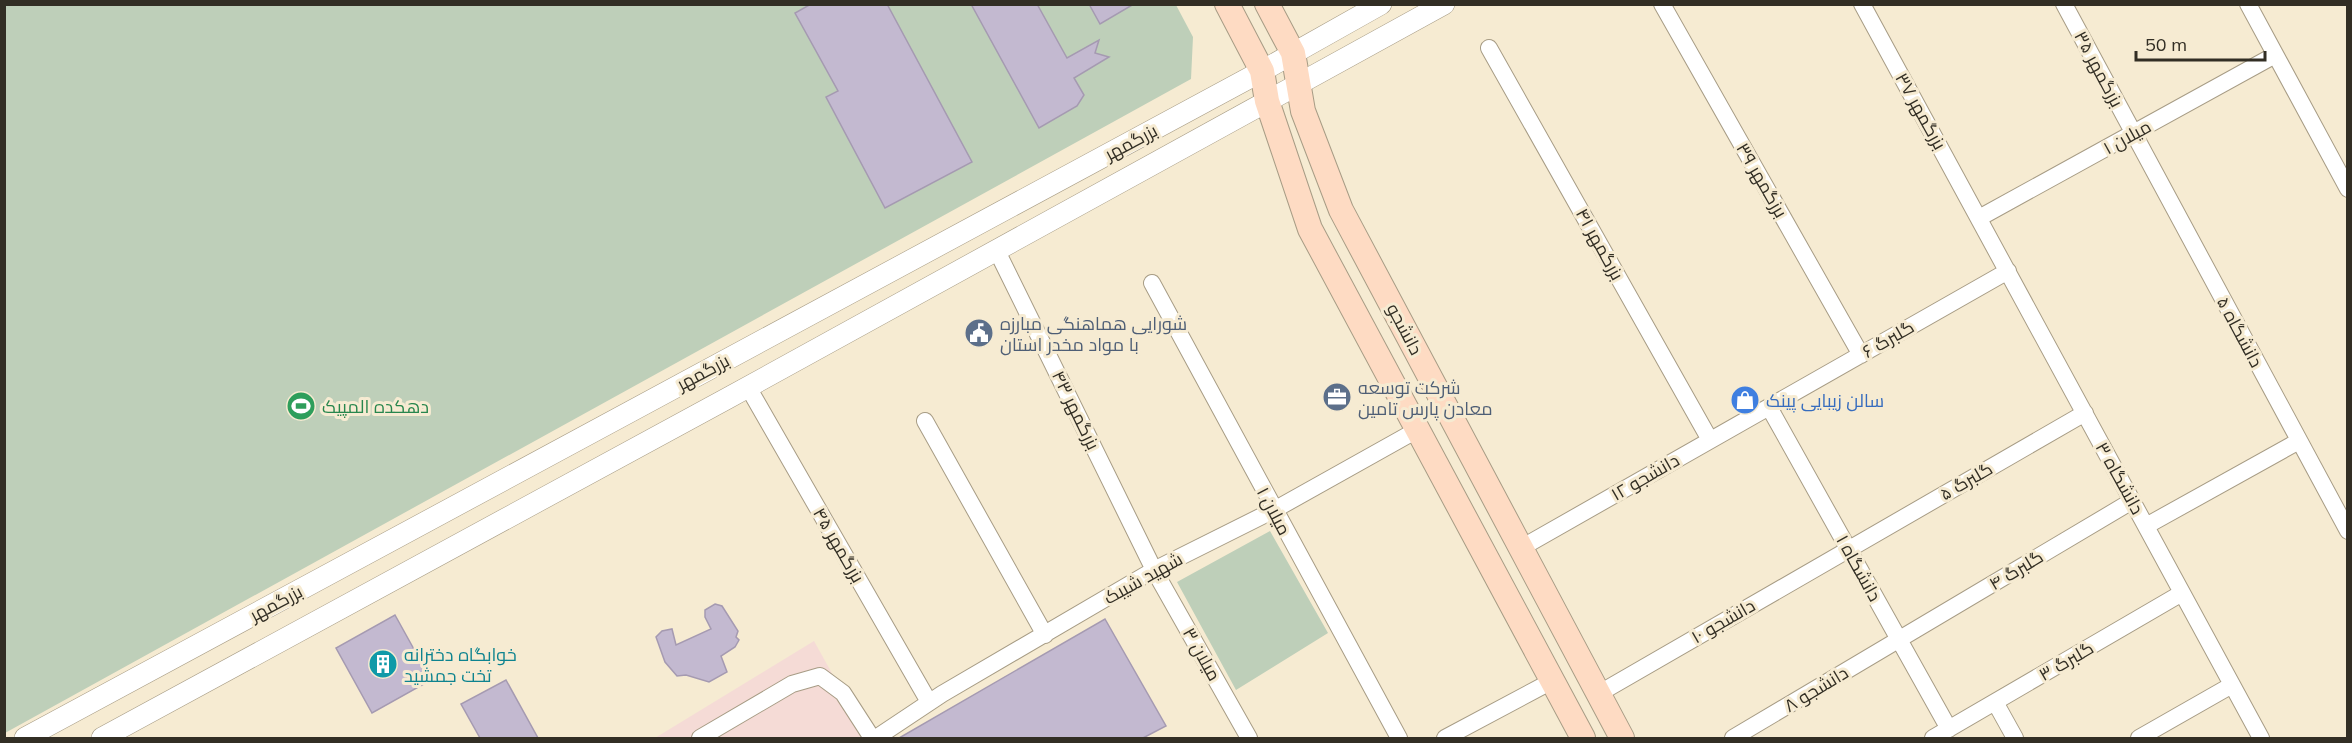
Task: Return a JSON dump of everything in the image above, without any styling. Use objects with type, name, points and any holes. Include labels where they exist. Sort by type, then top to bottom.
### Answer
[{"type":"main road","name":"دانشجو","points":[[1227,4],[1262,71],[1267,101],[1310,229],[1583,738]]},
{"type":"main road","name":"دانشجو","points":[[1267,4],[1293,53],[1303,111],[1341,210],[1622,738]]},
{"type":"street","name":"بزرگمهر","points":[[25,738],[1262,71],[1381,4]]},
{"type":"street","name":"بزرگمهر","points":[[102,738],[997,251],[1444,4]]},
{"type":"street","name":"برزگمهر ۳۹","points":[[1662,4],[1861,355]]},
{"type":"street","name":"بزرگمهر ۳۷","points":[[1862,4],[1979,218]]},
{"type":"street","name":"بزرگمهر ۳۵","points":[[2064,4],[2133,133]]},
{"type":"street","points":[[2248,4],[2348,189]]},
{"type":"street","name":"بزرگمهر ۴۱","points":[[1489,48],[1710,440]]},
{"type":"street","name":"میلان ۱","points":[[1979,218],[2275,55]]},
{"type":"street","name":"دانشگاه ۵","points":[[2133,133],[2348,531]]},
{"type":"street","name":"دانشگاه ۳","points":[[1979,218],[2261,738]]},
{"type":"street","name":"بزرگمهر ۴۳","points":[[997,251],[1154,570]]},
{"type":"street","name":"گلبرگ ۶","points":[[1769,407],[2007,271]]},
{"type":"street","name":"میلان ۱","points":[[1152,283],[1399,738]]},
{"type":"street","points":[[713,367],[728,398]]},
{"type":"street","name":"بزرگمهر ۴۵","points":[[748,387],[929,702]]},
{"type":"street","name":"دانشجو ۱۲","points":[[1521,548],[1769,407]]},
{"type":"street","name":"دانشگاه ۱","points":[[1769,407],[1949,729]]},
{"type":"street","name":"گلبرگ ۵","points":[[1848,549],[2085,413]]},
{"type":"street","points":[[925,421],[1045,635]]},
{"type":"street","name":"شهید شیبک","points":[[700,738],[792,684],[820,676],[843,693],[874,738],[929,702],[1154,570],[1274,510],[1417,430]]},
{"type":"street","points":[[2146,526],[2299,441]]},
{"type":"street","name":"گلبرگ ۴","points":[[1899,640],[2132,501]]},
{"type":"street","name":"دانشجو ۱۰","points":[[1599,694],[1848,549]]},
{"type":"street","points":[[344,566],[360,597]]},
{"type":"street","name":"میلان ۳","points":[[1154,570],[1249,738]]},
{"type":"street","name":"گلبرگ ۳","points":[[1933,738],[2182,593]]},
{"type":"street","name":"دانشجو ۸","points":[[1733,738],[1899,640]]},
{"type":"street","points":[[1445,738],[1552,681]]},
{"type":"street","points":[[2139,738],[2232,685]]},
{"type":"street","points":[[1995,702],[2016,738]]},
{"type":"shaded area","points":[[814,641],[868,738],[655,738]]},
{"type":"green space","name":"دهکده المپیک","points":[[5,5],[1176,5],[1193,37],[1191,79],[5,733]]},
{"type":"green space","points":[[1270,531],[1328,633],[1236,690],[1177,582]]},
{"type":"building","points":[[811,4],[887,4],[972,162],[885,208],[826,97],[838,91],[795,13]]},
{"type":"building","points":[[971,4],[1037,4],[1067,58],[1099,40],[1095,53],[1109,57],[1074,78],[1084,95],[1077,106],[1039,128]]},
{"type":"building","points":[[1089,4],[1134,4],[1100,24]]},
{"type":"building","points":[[715,604],[722,606],[738,631],[736,637],[739,640],[735,647],[721,656],[727,672],[709,682],[686,675],[677,676],[665,662],[656,637],[662,631],[672,629],[676,645],[711,629],[705,617],[705,610]]},
{"type":"building","name":"خوابگاه دخترانه تخت جمشید","points":[[395,615],[431,680],[372,713],[336,648]]},
{"type":"building","points":[[1105,619],[1166,726],[1143,738],[899,738]]},
{"type":"building","points":[[506,680],[538,738],[480,738],[461,704]]},
{"type":"place","name":"شورایی هماهنگی مبارزه با مواد مخدر استان","points":[[979,333]]},
{"type":"place","name":"شرکت توسعه معادن پارس تامین","points":[[1337,397]]},
{"type":"place","name":"سالن زیبایی پینک","points":[[1745,400]]},
{"type":"place","name":"دهکده المپیک","points":[[301,406]]},
{"type":"place","name":"خوابگاه دخترانه تخت جمشید","points":[[383,664]]}]
